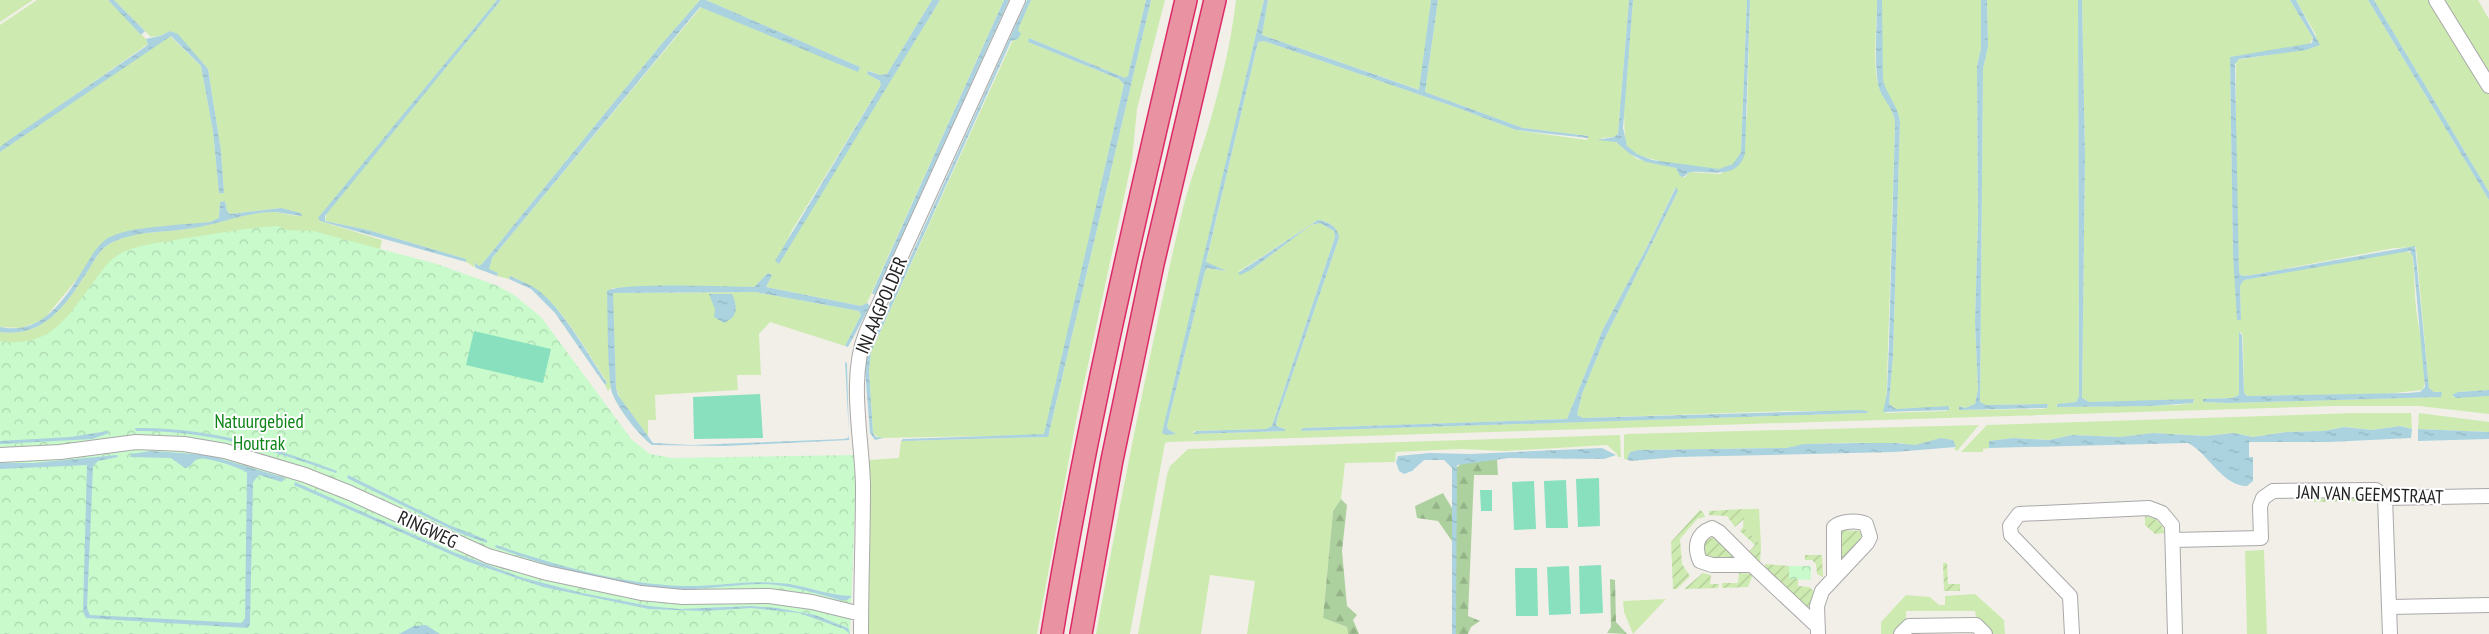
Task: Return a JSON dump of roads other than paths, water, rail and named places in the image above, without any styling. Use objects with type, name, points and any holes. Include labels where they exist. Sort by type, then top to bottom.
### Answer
[{"type":"highway","points":[[1052,634],[1082,471],[1122,274],[1186,0]]},
{"type":"highway","points":[[1081,634],[1112,460],[1150,283],[1215,0]]},
{"type":"street","name":"INLAAGPOLDER","points":[[861,634],[863,486],[857,379],[858,357],[866,333],[1018,0]]},
{"type":"street","points":[[2436,0],[2489,86]]},
{"type":"street","name":"RINGWEG","points":[[0,454],[60,452],[136,442],[184,444],[225,451],[313,478],[488,556],[547,573],[641,593],[683,597],[769,596],[812,602],[861,614]]},
{"type":"street","name":"JAN VAN GEEMSTRAAT","points":[[2173,540],[2261,538],[2260,506],[2263,498],[2273,491],[2376,490],[2385,498],[2489,496]]},
{"type":"street","points":[[2385,498],[2390,634]]},
{"type":"street","points":[[2072,634],[2070,596],[2010,535],[2012,521],[2019,514],[2149,508],[2162,513],[2172,525],[2175,634]]},
{"type":"street","points":[[1752,565],[1818,631]]},
{"type":"street","points":[[1818,631],[1819,598],[1834,578]]},
{"type":"street","points":[[2390,607],[2489,604]]},
{"type":"street","points":[[1901,634],[1909,626],[1976,625],[1985,634]]},
{"type":"water","points":[[108,0],[114,0],[145,31],[141,35]]},
{"type":"water","points":[[497,0],[501,0],[325,216],[325,221],[368,230],[466,259],[466,262],[320,221],[318,218]]},
{"type":"water","points":[[700,0],[706,0],[860,67],[858,72],[700,7],[492,258],[489,269],[498,273],[497,276],[476,268],[474,262],[479,266],[482,264],[659,47]]},
{"type":"water","points":[[932,0],[940,0],[779,264],[775,261],[881,85],[880,81],[867,74],[868,71],[880,75],[887,74]]},
{"type":"water","points":[[1004,0],[1009,0],[875,295],[872,293]]},
{"type":"water","points":[[1027,0],[1031,0],[1019,27],[1018,31],[1021,33],[1018,39],[1011,41],[871,352],[869,370],[873,433],[876,437],[883,438],[875,440],[870,433],[865,370],[867,353]]},
{"type":"water","points":[[1146,0],[1151,0],[1048,437],[901,441],[903,439],[1044,434],[1124,84],[1119,79],[1028,42],[1029,38],[1125,78],[1128,76]]},
{"type":"water","points":[[1264,0],[1268,0],[1262,35],[1419,90],[1431,0],[1438,0],[1425,92],[1523,128],[1588,136],[1588,138],[1516,130],[1264,41],[1258,42],[1206,262],[1227,271],[1207,268],[1205,271],[1167,426],[1168,429],[1176,434],[1167,435],[1162,433]]},
{"type":"water","points":[[1629,0],[1633,0],[1623,128],[1627,146],[1637,154],[1652,160],[1719,169],[1733,164],[1741,152],[1747,0],[1750,0],[1745,153],[1736,168],[1722,172],[1690,172],[1683,177],[1680,176],[1676,168],[1646,162],[1630,154],[1616,142],[1597,140],[1614,137],[1618,134]]},
{"type":"water","points":[[1877,0],[1882,0],[1883,80],[1900,122],[1893,356],[1889,404],[1896,409],[1949,406],[1949,410],[1883,412],[1887,393],[1895,123],[1892,112],[1878,84],[1876,53]]},
{"type":"water","points":[[1981,0],[1987,0],[1988,46],[1983,69],[1980,402],[1986,405],[2048,404],[2047,408],[1959,410],[1959,406],[1965,408],[1975,404],[1978,389],[1975,322],[1978,220],[1977,66],[1981,48]]},
{"type":"water","points":[[2078,0],[2082,0],[2085,156],[2082,398],[2089,402],[2194,399],[2193,403],[2151,406],[2057,407],[2057,404],[2076,402],[2079,396]]},
{"type":"water","points":[[2290,0],[2296,0],[2320,45],[2306,50],[2239,59],[2235,64],[2239,273],[2242,276],[2252,275],[2415,246],[2429,388],[2434,392],[2441,392],[2441,397],[2229,403],[2203,402],[2203,399],[2232,398],[2239,395],[2239,332],[2242,335],[2244,393],[2247,396],[2408,393],[2420,392],[2425,387],[2413,257],[2410,251],[2244,280],[2240,286],[2241,320],[2237,320],[2233,255],[2230,57],[2312,43],[2313,38]]},
{"type":"water","points":[[2368,0],[2374,0],[2489,192],[2489,200]]},
{"type":"water","points":[[170,31],[178,34],[208,69],[221,151],[224,193],[219,193],[213,131],[201,66],[171,36],[0,152],[0,147],[9,140],[145,47],[148,44],[146,39],[160,36]]},
{"type":"water","points":[[1676,187],[1678,191],[1604,340],[1582,394],[1577,415],[1583,418],[1860,410],[1868,411],[1867,413],[1300,431],[1303,428],[1567,419],[1603,329],[1647,247]]},
{"type":"water","points":[[225,201],[227,211],[230,214],[281,208],[301,213],[302,216],[266,212],[183,230],[141,234],[121,239],[107,245],[101,251],[72,294],[54,316],[43,324],[30,329],[16,332],[0,332],[0,327],[15,328],[28,326],[51,312],[69,292],[97,248],[108,238],[142,228],[210,222],[219,218],[220,202]]},
{"type":"water","points":[[1318,220],[1332,225],[1337,231],[1339,238],[1277,419],[1276,426],[1285,429],[1285,431],[1193,434],[1196,431],[1266,429],[1272,426],[1335,237],[1334,231],[1320,223],[1311,225],[1251,270],[1240,275],[1238,273]]},
{"type":"water","points":[[768,273],[772,275],[766,287],[861,306],[867,303],[870,306],[848,347],[845,346],[861,315],[859,311],[755,292],[613,293],[616,388],[618,395],[653,443],[692,445],[844,439],[848,438],[849,435],[849,440],[725,446],[652,445],[628,419],[617,403],[611,389],[608,353],[607,291],[617,288],[654,286],[754,287]]},
{"type":"water","points":[[510,276],[535,288],[555,306],[607,383],[605,385],[555,313],[531,289],[509,279]]},
{"type":"water","points":[[709,294],[732,294],[736,311],[729,321],[724,323],[714,317],[715,309]]},
{"type":"water","points":[[845,362],[847,363],[849,430]]},
{"type":"water","points":[[2489,390],[2489,396],[2456,398],[2452,395],[2458,392]]},
{"type":"water","points":[[2400,426],[2412,429],[2411,438],[2330,442],[2249,442],[2249,457],[2253,457],[2253,481],[2247,486],[2238,485],[2230,481],[2203,454],[2188,443],[1989,448],[1989,441],[2013,438],[2049,440],[2072,435],[2120,437],[2153,433],[2206,436],[2234,433],[2253,437],[2286,432],[2324,431],[2344,427],[2372,430]]},
{"type":"water","points":[[135,428],[188,431],[238,440],[337,471],[336,473],[287,456],[238,443],[188,434],[136,431]]},
{"type":"water","points":[[2418,429],[2489,432],[2489,439],[2418,441]]},
{"type":"water","points":[[108,431],[109,433],[92,439],[0,444],[0,441],[70,437]]},
{"type":"water","points":[[1941,438],[1953,440],[1956,447],[1895,452],[1677,457],[1630,461],[1627,459],[1630,452],[1638,450],[1786,448],[1804,444],[1857,443],[1915,445]]},
{"type":"water","points":[[1602,448],[1616,455],[1604,459],[1509,458],[1457,465],[1456,634],[1452,634],[1452,468],[1444,460],[1424,460],[1412,471],[1404,474],[1399,471],[1396,462],[1398,456],[1430,453],[1470,454]]},
{"type":"water","points":[[151,451],[208,455],[285,478],[282,482],[259,475],[253,482],[250,624],[248,628],[86,618],[83,611],[87,465],[0,469],[0,463],[34,463],[117,455],[118,457],[98,461],[93,466],[87,608],[90,615],[242,623],[245,618],[247,473],[208,459],[198,459],[185,468],[171,458],[130,457],[131,454]]},
{"type":"water","points":[[348,475],[449,525],[487,540],[487,543],[457,532],[347,478]]},
{"type":"water","points":[[295,482],[453,552],[520,577],[582,593],[649,606],[679,609],[751,606],[777,608],[815,615],[848,628],[850,634],[844,629],[799,613],[751,608],[704,611],[649,609],[543,587],[466,561],[294,485]]},
{"type":"water","points":[[496,545],[541,560],[635,582],[682,586],[754,582],[778,583],[852,596],[847,600],[840,600],[794,588],[765,584],[677,589],[631,584],[562,569],[495,547]]},
{"type":"water","points":[[426,625],[440,634],[399,634],[414,626]]},
{"type":"park label","name":"Natuurgebied Houtrak","points":[[259,432]]}]
